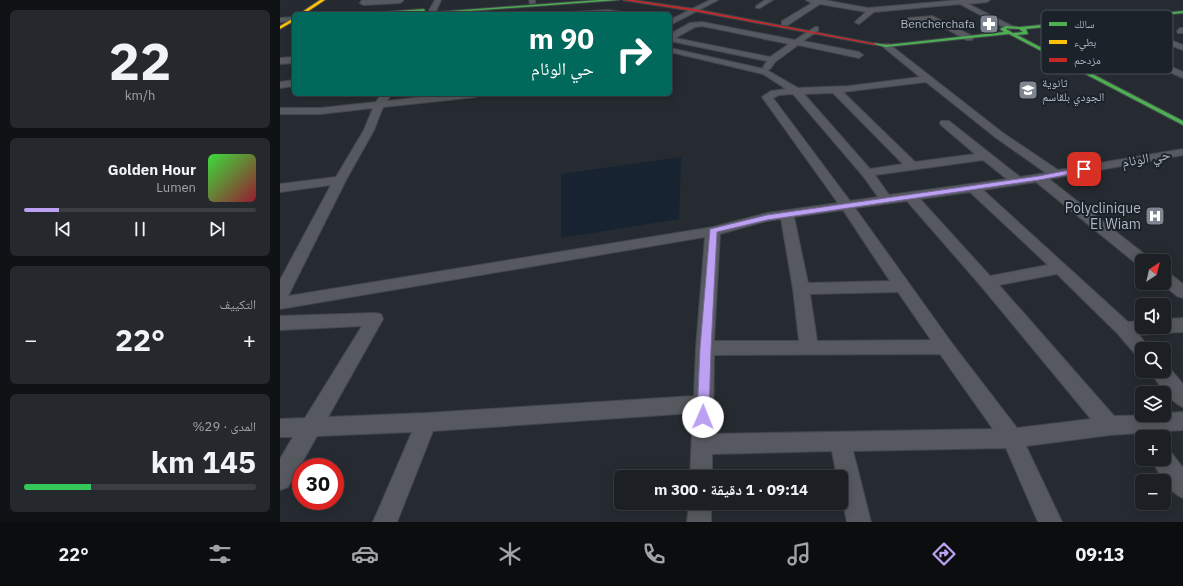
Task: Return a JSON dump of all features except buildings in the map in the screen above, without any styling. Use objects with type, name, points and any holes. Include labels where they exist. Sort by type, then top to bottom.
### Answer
[{"type":"street","points":[[304,12],[323,0]]},
{"type":"street","points":[[314,12],[332,0]]},
{"type":"street","points":[[365,0],[363,3],[400,2]]},
{"type":"street","points":[[432,12],[438,0]]},
{"type":"street","points":[[432,12],[532,1],[572,0]]},
{"type":"street","points":[[432,12],[617,0]]},
{"type":"street","points":[[625,0],[697,9],[785,23],[812,31],[881,41],[965,36]]},
{"type":"street","points":[[660,0],[697,9],[886,46],[1041,28]]},
{"type":"street","points":[[672,22],[715,0]]},
{"type":"street","points":[[758,7],[770,0]]},
{"type":"street","points":[[809,0],[870,10],[935,5],[958,1],[987,0]]},
{"type":"street","points":[[926,0],[935,5]]},
{"type":"street","points":[[612,12],[635,1]]},
{"type":"street","points":[[785,23],[820,1]]},
{"type":"street","points":[[958,1],[1041,45]]},
{"type":"street","points":[[859,22],[871,13],[870,10]]},
{"type":"street","points":[[1173,13],[1183,12]]},
{"type":"street","points":[[1173,17],[1183,16]]},
{"type":"street","points":[[909,20],[932,18],[965,36]]},
{"type":"street","points":[[280,34],[287,23]]},
{"type":"street","points":[[672,37],[693,25],[702,24],[859,55]]},
{"type":"street","points":[[1015,31],[1041,29]]},
{"type":"street","points":[[766,72],[767,66],[772,60],[812,31]]},
{"type":"street","points":[[1015,31],[1041,44]]},
{"type":"street","points":[[672,38],[772,60]]},
{"type":"street","points":[[1173,44],[1183,48]]},
{"type":"street","points":[[886,46],[999,134],[1056,174]]},
{"type":"street","points":[[672,50],[766,72],[796,91],[867,173],[886,200]]},
{"type":"street","points":[[280,61],[292,60]]},
{"type":"street","points":[[1173,71],[1183,76]]},
{"type":"street","points":[[1094,74],[1183,123]]},
{"type":"street","points":[[1100,74],[1183,116]]},
{"type":"street","points":[[928,79],[836,90],[796,91],[774,94],[767,97],[846,205],[901,286],[1012,438],[1050,522]]},
{"type":"street","points":[[280,85],[292,83]]},
{"type":"street","points":[[836,90],[912,166]]},
{"type":"street","points":[[281,112],[320,112],[382,100],[445,96]]},
{"type":"street","points":[[280,295],[340,180],[369,130],[382,100]]},
{"type":"street","points":[[945,123],[1018,181]]},
{"type":"street","name":"حي الوئام","points":[[280,303],[713,231],[746,221],[787,214],[1039,178],[1183,152]]},
{"type":"street","points":[[867,173],[985,156]]},
{"type":"street","points":[[1039,178],[1135,255]]},
{"type":"street","points":[[280,188],[340,180]]},
{"type":"street","points":[[972,187],[1060,268],[1124,329],[1135,342]]},
{"type":"street","points":[[910,196],[987,282],[1110,426]]},
{"type":"street","points":[[787,214],[801,289],[809,348]]},
{"type":"street","points":[[701,470],[705,348],[713,231]]},
{"type":"street","points":[[987,282],[1060,268]]},
{"type":"street","points":[[1171,283],[1183,292]]},
{"type":"street","points":[[801,289],[901,286]]},
{"type":"street","points":[[280,323],[375,319],[280,479]]},
{"type":"street","points":[[1171,326],[1183,325]]},
{"type":"street","points":[[1124,329],[1135,328]]},
{"type":"street","points":[[705,348],[945,347]]},
{"type":"street","points":[[1166,378],[1183,398]]},
{"type":"street","points":[[280,428],[310,428],[426,422],[703,404]]},
{"type":"street","points":[[1147,430],[1183,421]]},
{"type":"street","points":[[385,522],[426,422]]},
{"type":"street","points":[[703,444],[1012,438],[1110,426],[1136,430]]},
{"type":"street","points":[[840,441],[859,522]]},
{"type":"street","points":[[1168,466],[1183,487]]},
{"type":"street","points":[[699,522],[700,510]]},
{"type":"water","points":[[681,157],[679,219],[561,238],[561,174]]},
{"type":"traffic: fast","points":[[440,12],[617,0]]},
{"type":"traffic: fast","points":[[396,12],[424,10]]},
{"type":"traffic: fast","points":[[1173,13],[1183,12]]},
{"type":"traffic: fast","points":[[1020,28],[1041,26]]},
{"type":"traffic: fast","points":[[1006,27],[1020,28],[1025,30],[1026,33],[1012,34],[1002,29],[1006,27]]},
{"type":"traffic: fast","points":[[875,44],[886,46],[1008,33]]},
{"type":"traffic: fast","points":[[1012,34],[1041,49]]},
{"type":"traffic: fast","points":[[1089,74],[1183,123]]},
{"type":"traffic: slow","points":[[304,12],[323,0]]},
{"type":"traffic: slow","points":[[280,28],[292,20]]},
{"type":"traffic: jam","points":[[625,0],[694,10],[875,44]]},
{"type":"place","name":"Bencherchafa","points":[[989,24]]},
{"type":"place","name":"ثانوية الجودي بلقاسم","points":[[1028,90]]},
{"type":"place","name":"Polyclinique El Wiam","points":[[1155,216]]},
{"type":"route","points":[[703,417],[705,348],[713,231],[746,221],[846,205],[1039,178],[1084,169]]}]
